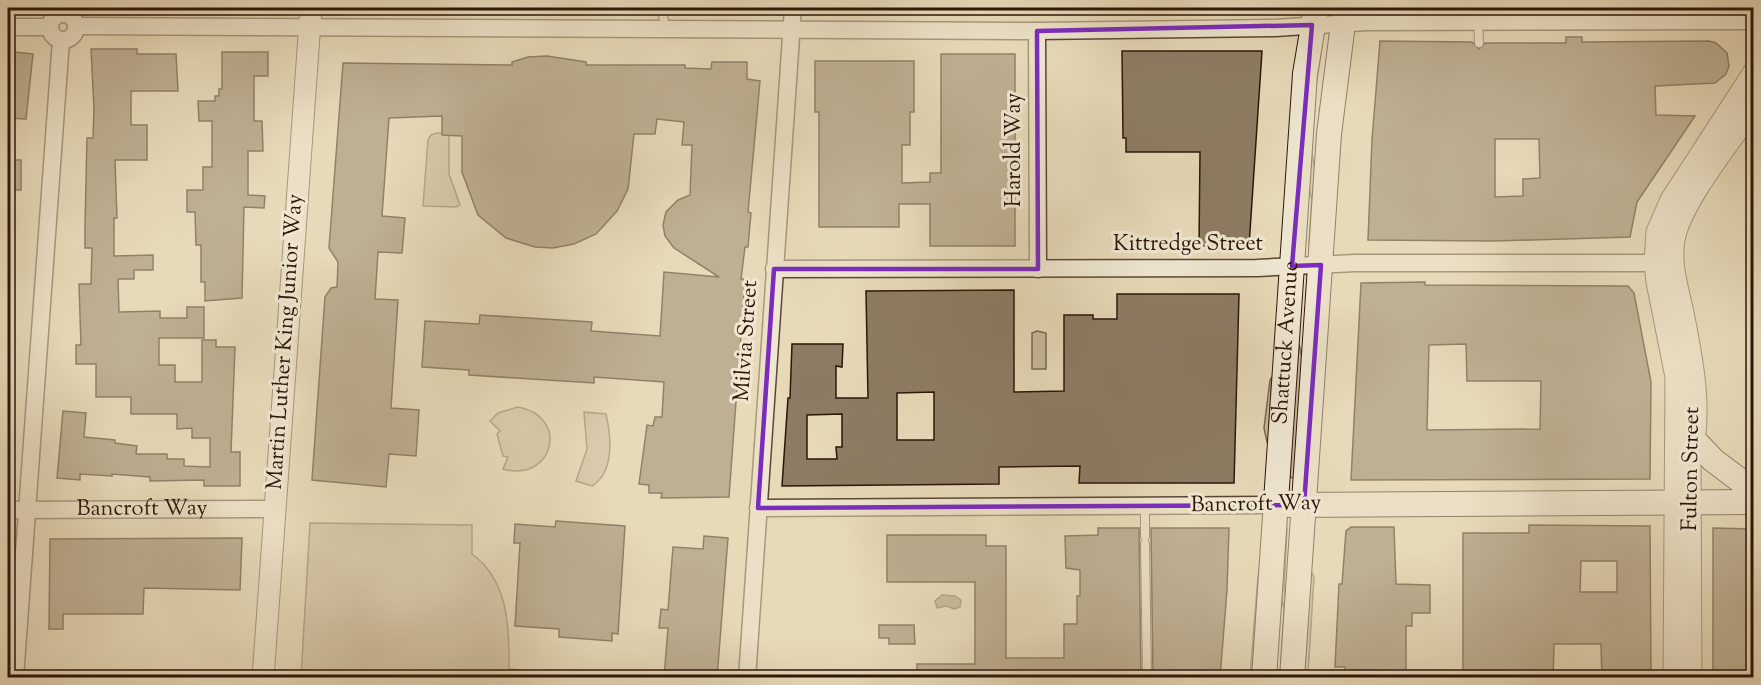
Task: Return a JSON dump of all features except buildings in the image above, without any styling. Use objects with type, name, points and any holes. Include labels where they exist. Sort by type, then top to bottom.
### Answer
[{"type":"main road","name":"Shattuck Avenue","points":[[1292,678],[1331,111],[1344,15]]},
{"type":"main road","name":"Shattuck Avenue","points":[[1264,678],[1305,74],[1314,16]]},
{"type":"main road","points":[[1695,441],[1713,460],[1754,491]]},
{"type":"main road","name":"Bancroft Way","points":[[1275,506],[1754,502]]},
{"type":"street","name":"Milvia Street","points":[[747,678],[792,8]]},
{"type":"street","points":[[63,11],[71,16],[76,26],[72,36],[61,40],[54,37],[50,27],[52,19],[63,11]]},
{"type":"street","points":[[76,26],[310,17],[665,29],[1037,31],[1344,15],[1478,21],[1754,21]]},
{"type":"street","name":"Martin Luther King Junior Way","points":[[263,678],[310,17]]},
{"type":"street","points":[[8,27],[50,27]]},
{"type":"street","name":"Harold Way","points":[[1037,31],[1038,269]]},
{"type":"street","points":[[15,678],[61,40]]},
{"type":"street","points":[[1664,263],[1658,232],[1662,216],[1754,72]]},
{"type":"street","points":[[1664,263],[1684,213],[1754,107]]},
{"type":"street","name":"Kittredge Street","points":[[774,269],[1664,263]]},
{"type":"street","name":"Fulton Street","points":[[1664,263],[1694,366],[1695,441],[1690,457],[1683,503],[1674,678]]},
{"type":"street","name":"Fulton Street","points":[[1664,263],[1676,377],[1691,678]]},
{"type":"street","name":"Bancroft Way","points":[[758,508],[1275,506]]},
{"type":"street","name":"Bancroft Way","points":[[8,510],[274,509]]},
{"type":"lane","points":[[662,8],[665,29]]},
{"type":"lane","points":[[1478,21],[1479,44]]},
{"type":"lane","points":[[1144,506],[1147,678]]},
{"type":"highlighted area","points":[[1312,25],[1292,266],[1321,265],[1304,505],[758,508],[774,269],[1038,269],[1037,31]]},
{"type":"shaded area","points":[[336,8],[777,8],[765,12],[343,13]]},
{"type":"shaded area","points":[[1322,46],[1314,99],[1311,149],[1316,176],[1312,242],[1309,243],[1312,201],[1307,177],[1312,99]]},
{"type":"shaded area","points":[[449,133],[449,174],[460,205],[456,207],[423,206],[428,140],[431,135]]},
{"type":"shaded area","points":[[1037,331],[1046,333],[1046,369],[1032,369],[1032,333]]},
{"type":"shaded area","points":[[1299,344],[1304,366],[1297,478],[1285,477]]},
{"type":"shaded area","points":[[1272,377],[1269,427],[1275,433],[1271,442],[1267,442],[1264,428]]},
{"type":"shaded area","points":[[518,407],[534,413],[545,422],[550,434],[549,447],[544,458],[534,466],[520,471],[503,469],[508,457],[503,456],[497,434],[500,431],[490,421],[498,413]]},
{"type":"shaded area","points":[[584,412],[606,414],[609,433],[608,463],[605,472],[592,486],[576,481],[587,449]]},
{"type":"shaded area","points":[[310,523],[472,525],[472,554],[493,577],[504,606],[507,621],[509,669],[567,673],[566,677],[301,677]]},
{"type":"shaded area","points":[[1283,528],[1287,528],[1284,590],[1288,608],[1280,678],[1284,610],[1279,585]]},
{"type":"shaded area","points":[[1310,569],[1314,577],[1308,674],[1301,677]]},
{"type":"shaded area","points":[[1261,570],[1255,677],[1250,677],[1258,577]]},
{"type":"shaded area","points":[[942,595],[955,596],[961,600],[960,607],[937,608],[935,601]]}]
